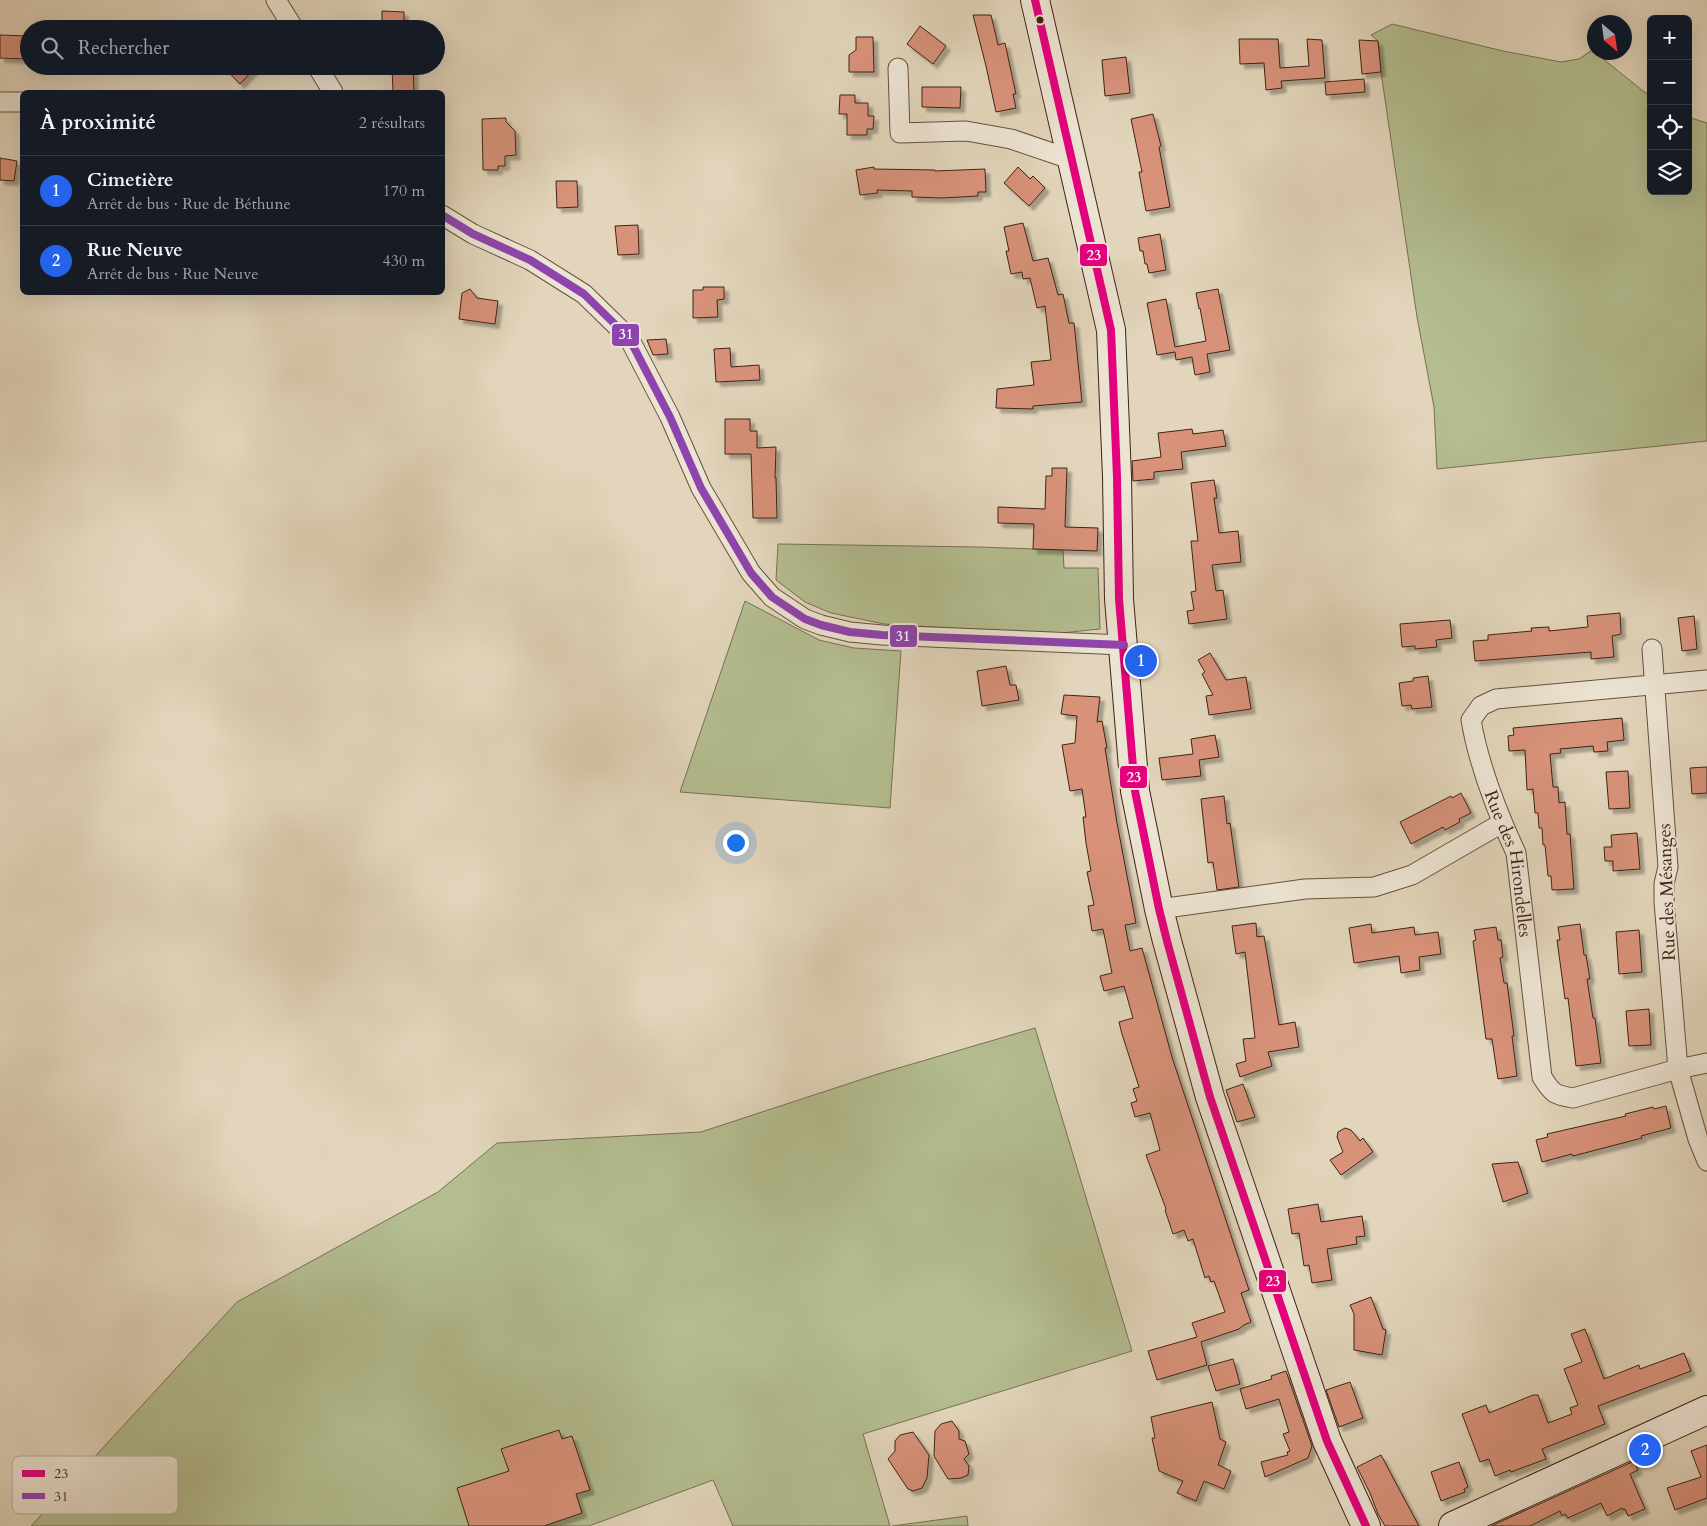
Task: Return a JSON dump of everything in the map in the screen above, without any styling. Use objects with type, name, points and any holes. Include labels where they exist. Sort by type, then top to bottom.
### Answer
[{"type":"street","points":[[276,0],[288,20]]},
{"type":"street","points":[[1035,0],[1111,330],[1117,477],[1119,599],[1135,791],[1159,909],[1166,941],[1210,1097],[1327,1441],[1366,1526]]},
{"type":"street","points":[[898,68],[900,133],[966,131],[1011,139],[1073,160]]},
{"type":"street","points":[[323,75],[332,90]]},
{"type":"street","points":[[0,102],[20,102]]},
{"type":"street","points":[[445,217],[473,234],[530,260],[584,294],[629,338],[670,417],[701,488],[752,573],[772,597],[805,619],[850,632],[882,635],[1124,645]]},
{"type":"street","name":"Rue des Mésanges","points":[[1652,648],[1668,868],[1664,884],[1664,902],[1678,1069],[1698,1139],[1707,1161]]},
{"type":"street","name":"Rue des Hirondelles","points":[[1707,680],[1496,699],[1481,706],[1472,720],[1483,771],[1502,824],[1516,853],[1542,1077],[1552,1092],[1563,1097],[1573,1098],[1678,1069],[1707,1063]]},
{"type":"street","points":[[1159,909],[1305,889],[1374,887],[1412,875],[1502,824]]},
{"type":"street","points":[[1454,1526],[1707,1410]]},
{"type":"green space","points":[[1392,24],[1503,51],[1561,62],[1579,59],[1587,53],[1587,60],[1604,60],[1647,94],[1647,195],[1692,195],[1692,118],[1707,123],[1707,441],[1437,469],[1434,407],[1417,317],[1378,41],[1371,35]]},
{"type":"green space","points":[[778,544],[1063,550],[1064,568],[1098,568],[1100,629],[1051,634],[884,624],[831,613],[805,602],[776,580]]},
{"type":"green space","points":[[745,601],[819,640],[854,648],[901,651],[890,808],[680,792]]},
{"type":"green space","points":[[1035,1028],[1132,1351],[863,1434],[890,1526],[733,1526],[713,1480],[589,1526],[31,1526],[42,1514],[178,1514],[178,1456],[95,1456],[237,1302],[438,1192],[497,1143],[701,1132],[878,1074]]},
{"type":"green space","points":[[967,1516],[968,1526],[892,1526]]},
{"type":"building","points":[[382,11],[404,12],[404,20],[382,20]]},
{"type":"building","points":[[973,15],[991,15],[998,45],[1005,43],[1016,94],[1013,94],[1016,108],[996,112]]},
{"type":"building","points":[[920,26],[946,46],[933,64],[907,44]]},
{"type":"building","points":[[0,35],[20,36],[20,59],[0,58]]},
{"type":"building","points":[[856,37],[873,37],[874,72],[849,72],[849,55],[856,50]]},
{"type":"building","points":[[1239,39],[1278,39],[1280,68],[1309,66],[1307,39],[1322,40],[1325,78],[1281,81],[1282,88],[1266,90],[1264,63],[1240,64]]},
{"type":"building","points":[[1359,40],[1378,41],[1381,72],[1362,74]]},
{"type":"building","points":[[1126,57],[1130,93],[1105,96],[1102,60]]},
{"type":"building","points":[[232,75],[248,75],[240,84]]},
{"type":"building","points":[[392,75],[413,75],[414,90],[393,90]]},
{"type":"building","points":[[1364,79],[1365,92],[1326,95],[1325,82]]},
{"type":"building","points":[[922,87],[961,87],[960,108],[922,107]]},
{"type":"building","points":[[840,95],[855,95],[855,103],[868,103],[868,116],[874,116],[873,129],[867,129],[867,135],[847,135],[847,114],[839,114]]},
{"type":"building","points":[[1153,114],[1161,146],[1159,147],[1170,207],[1146,211],[1139,172],[1142,172],[1131,119]]},
{"type":"building","points":[[506,118],[506,122],[515,131],[516,155],[505,156],[505,166],[498,166],[498,170],[483,170],[482,119]]},
{"type":"building","points":[[0,158],[17,161],[14,181],[0,180]]},
{"type":"building","points":[[874,167],[874,169],[935,171],[985,169],[986,192],[978,192],[978,196],[942,198],[912,197],[912,191],[877,190],[878,193],[860,195],[856,170]]},
{"type":"building","points":[[1018,167],[1030,179],[1033,176],[1045,188],[1029,206],[1004,183]]},
{"type":"building","points":[[556,181],[577,181],[578,207],[557,208]]},
{"type":"building","points":[[1023,223],[1033,261],[1048,258],[1058,295],[1063,294],[1069,323],[1074,323],[1082,402],[1033,406],[1033,409],[996,408],[997,389],[1034,385],[1031,362],[1051,360],[1045,306],[1037,308],[1030,278],[1023,279],[1022,272],[1011,274],[1006,251],[1009,251],[1004,227]]},
{"type":"building","points":[[638,225],[639,254],[618,255],[615,226]]},
{"type":"building","points":[[1160,234],[1166,270],[1149,273],[1143,251],[1140,251],[1138,238]]},
{"type":"building","points":[[703,287],[724,287],[724,299],[717,300],[718,317],[693,318],[693,290],[703,290]]},
{"type":"building","points":[[470,289],[477,298],[498,301],[495,324],[459,319],[462,293]]},
{"type":"building","points":[[1218,289],[1230,350],[1207,354],[1210,372],[1195,375],[1192,357],[1176,360],[1175,352],[1157,355],[1147,303],[1166,299],[1175,347],[1206,341],[1196,293]]},
{"type":"building","points":[[666,339],[668,354],[653,355],[647,340]]},
{"type":"building","points":[[730,348],[731,367],[759,365],[760,380],[716,382],[714,349]]},
{"type":"building","points":[[725,419],[750,419],[750,431],[757,431],[757,448],[776,447],[777,518],[753,518],[751,454],[725,454]]},
{"type":"building","points":[[1192,429],[1193,434],[1223,430],[1226,446],[1181,452],[1183,469],[1154,472],[1154,479],[1133,481],[1132,461],[1161,457],[1158,433]]},
{"type":"building","points":[[1052,468],[1067,468],[1065,527],[1098,528],[1097,551],[1033,549],[1034,524],[998,523],[998,507],[1045,509],[1046,476],[1052,476]]},
{"type":"building","points":[[1214,480],[1217,498],[1214,498],[1219,533],[1238,531],[1241,562],[1212,565],[1216,591],[1223,590],[1227,619],[1189,624],[1187,611],[1194,610],[1191,592],[1196,591],[1191,541],[1198,541],[1191,483]]},
{"type":"building","points":[[1620,613],[1621,634],[1612,636],[1614,657],[1591,659],[1591,652],[1475,661],[1473,641],[1488,640],[1488,635],[1532,631],[1531,628],[1549,627],[1549,631],[1588,627],[1587,616]]},
{"type":"building","points":[[1694,616],[1697,649],[1682,651],[1678,618]]},
{"type":"building","points":[[1450,620],[1452,638],[1436,640],[1437,647],[1415,649],[1415,646],[1402,647],[1400,624]]},
{"type":"building","points":[[1210,653],[1226,680],[1246,677],[1251,709],[1209,715],[1206,696],[1213,695],[1202,674],[1205,672],[1198,660]]},
{"type":"building","points":[[1006,666],[1010,685],[1016,685],[1019,700],[982,706],[977,671]]},
{"type":"building","points":[[1428,676],[1432,707],[1412,709],[1411,705],[1402,706],[1399,683],[1413,681],[1413,678]]},
{"type":"building","points":[[1064,695],[1100,697],[1097,722],[1102,721],[1117,823],[1136,923],[1125,925],[1130,951],[1142,948],[1172,1057],[1249,1290],[1241,1293],[1251,1322],[1239,1329],[1201,1342],[1207,1365],[1157,1380],[1148,1351],[1197,1337],[1192,1323],[1225,1312],[1214,1281],[1211,1282],[1209,1276],[1205,1278],[1193,1239],[1188,1241],[1184,1230],[1173,1234],[1146,1155],[1160,1150],[1150,1113],[1135,1117],[1131,1103],[1137,1101],[1133,1089],[1139,1087],[1119,1022],[1133,1018],[1124,986],[1104,991],[1100,976],[1112,973],[1103,929],[1092,931],[1088,906],[1094,905],[1087,872],[1091,871],[1083,817],[1086,817],[1082,789],[1070,791],[1062,745],[1075,743],[1077,716],[1061,714]]},
{"type":"building","points":[[1622,718],[1624,740],[1607,742],[1608,751],[1594,752],[1593,746],[1560,749],[1561,753],[1550,754],[1553,787],[1558,787],[1559,803],[1565,802],[1567,834],[1570,834],[1574,889],[1552,890],[1551,876],[1548,876],[1545,845],[1543,845],[1542,828],[1539,828],[1538,813],[1535,813],[1533,789],[1527,790],[1525,750],[1509,751],[1508,736],[1514,735],[1513,728]]},
{"type":"building","points":[[1215,735],[1219,757],[1199,760],[1201,776],[1162,780],[1159,758],[1193,754],[1191,739]]},
{"type":"building","points":[[1707,767],[1707,793],[1692,794],[1690,768]]},
{"type":"building","points":[[1628,771],[1630,808],[1609,809],[1606,772]]},
{"type":"building","points":[[1461,793],[1471,813],[1459,819],[1460,822],[1445,830],[1443,827],[1411,844],[1400,822],[1451,796],[1452,798]]},
{"type":"building","points":[[1224,796],[1227,824],[1230,823],[1239,887],[1217,890],[1213,862],[1208,863],[1201,799]]},
{"type":"building","points":[[1637,833],[1640,869],[1613,871],[1613,861],[1605,861],[1604,847],[1612,847],[1611,835]]},
{"type":"building","points":[[1256,923],[1257,937],[1264,936],[1279,1025],[1295,1022],[1299,1047],[1268,1052],[1272,1066],[1240,1077],[1236,1064],[1246,1061],[1243,1039],[1255,1038],[1245,952],[1236,954],[1232,926]]},
{"type":"building","points":[[1371,924],[1372,933],[1414,927],[1415,935],[1438,932],[1441,954],[1419,957],[1420,970],[1401,973],[1399,956],[1354,963],[1349,928]]},
{"type":"building","points":[[1580,924],[1584,955],[1586,955],[1590,979],[1587,979],[1601,1063],[1576,1066],[1568,998],[1565,999],[1557,940],[1560,940],[1558,927]]},
{"type":"building","points":[[1496,927],[1498,940],[1501,940],[1503,957],[1500,958],[1504,983],[1507,983],[1517,1076],[1498,1079],[1492,1039],[1486,1039],[1473,941],[1476,940],[1474,930]]},
{"type":"building","points":[[1639,930],[1642,972],[1619,974],[1616,932]]},
{"type":"building","points":[[1649,1009],[1651,1045],[1629,1046],[1626,1011]]},
{"type":"building","points":[[1243,1084],[1255,1117],[1237,1122],[1226,1090]]},
{"type":"building","points":[[1666,1106],[1671,1128],[1641,1136],[1642,1138],[1542,1162],[1536,1140],[1548,1137],[1547,1134],[1626,1116],[1625,1114],[1653,1107],[1654,1109]]},
{"type":"building","points":[[1345,1128],[1351,1130],[1360,1141],[1363,1138],[1373,1152],[1341,1175],[1330,1160],[1343,1152],[1337,1137],[1338,1132]]},
{"type":"building","points":[[1518,1162],[1528,1193],[1503,1202],[1492,1164]]},
{"type":"building","points":[[1318,1204],[1321,1222],[1362,1216],[1365,1236],[1356,1237],[1357,1244],[1327,1249],[1332,1280],[1312,1283],[1309,1265],[1304,1266],[1299,1233],[1292,1234],[1288,1209]]},
{"type":"building","points":[[1371,1297],[1383,1329],[1386,1330],[1382,1355],[1354,1350],[1354,1314],[1350,1305]]},
{"type":"building","points":[[1585,1329],[1604,1379],[1639,1365],[1640,1369],[1684,1353],[1691,1371],[1598,1406],[1605,1424],[1542,1449],[1546,1459],[1495,1476],[1489,1459],[1480,1462],[1462,1414],[1486,1405],[1489,1413],[1533,1395],[1538,1395],[1548,1423],[1572,1414],[1570,1408],[1578,1405],[1564,1369],[1582,1362],[1571,1334]]},
{"type":"building","points":[[1233,1359],[1240,1384],[1216,1391],[1208,1366]]},
{"type":"building","points":[[1286,1371],[1312,1446],[1308,1458],[1265,1477],[1261,1462],[1288,1455],[1287,1452],[1290,1451],[1283,1434],[1289,1432],[1279,1399],[1246,1409],[1240,1389],[1272,1379],[1271,1376]]},
{"type":"building","points":[[1350,1382],[1363,1418],[1339,1427],[1326,1390]]},
{"type":"building","points":[[1212,1402],[1220,1439],[1226,1442],[1218,1465],[1231,1471],[1224,1489],[1204,1481],[1196,1501],[1177,1493],[1183,1481],[1159,1471],[1152,1438],[1155,1438],[1151,1417]]},
{"type":"building","points":[[952,1421],[959,1431],[959,1439],[965,1441],[969,1454],[964,1459],[969,1466],[968,1475],[961,1478],[948,1479],[934,1456],[935,1431],[941,1424]]},
{"type":"building","points":[[559,1430],[562,1439],[572,1436],[590,1490],[576,1494],[582,1513],[544,1526],[469,1526],[457,1488],[509,1471],[501,1449]]},
{"type":"building","points":[[913,1432],[929,1455],[927,1478],[922,1488],[913,1491],[908,1489],[888,1459],[895,1451],[895,1441],[900,1435]]},
{"type":"building","points":[[1707,1445],[1707,1498],[1675,1510],[1667,1488],[1701,1477],[1691,1451]]},
{"type":"building","points":[[1381,1455],[1419,1526],[1385,1526],[1378,1514],[1357,1467]]},
{"type":"building","points":[[1634,1461],[1638,1470],[1630,1474],[1645,1509],[1628,1516],[1625,1509],[1623,1510],[1622,1508],[1607,1516],[1601,1503],[1568,1518],[1565,1514],[1562,1516],[1560,1511],[1530,1526],[1491,1526]]},
{"type":"building","points":[[1459,1462],[1468,1487],[1464,1489],[1465,1492],[1441,1501],[1431,1472]]},
{"type":"transit line","name":"23","points":[[1035,0],[1111,330],[1117,477],[1119,599],[1135,791],[1159,909],[1210,1097],[1327,1441],[1366,1526]]},
{"type":"transit line","name":"31","points":[[445,217],[473,234],[530,260],[584,294],[629,338],[670,417],[701,488],[751,573],[772,597],[805,619],[850,632],[882,635],[1124,645]]},
{"type":"place","name":"Cimetière","points":[[1141,661]]},
{"type":"place","name":"Rue Neuve","points":[[1645,1450]]}]
